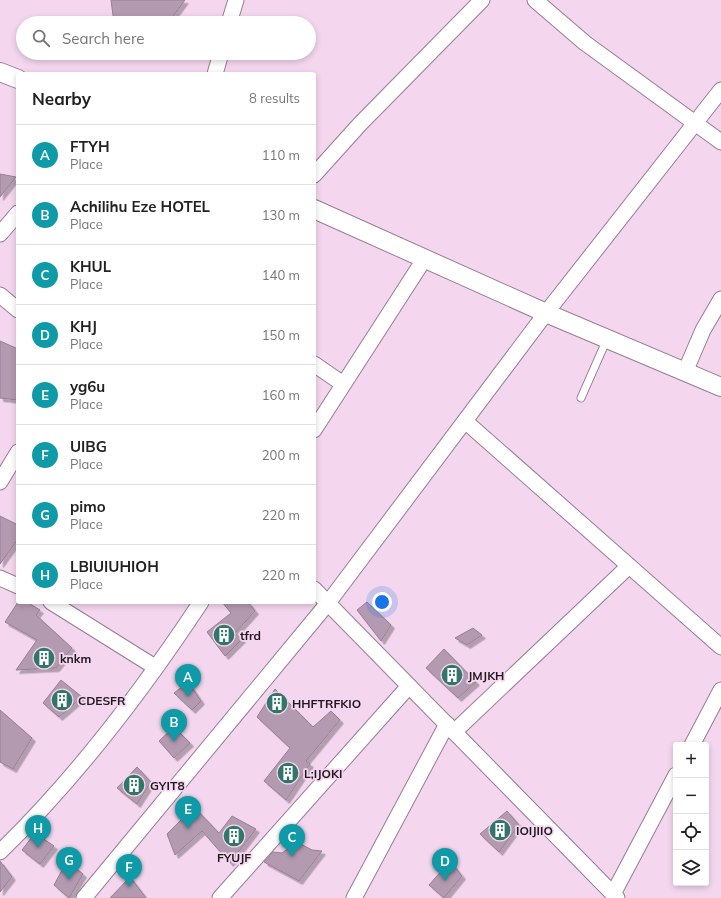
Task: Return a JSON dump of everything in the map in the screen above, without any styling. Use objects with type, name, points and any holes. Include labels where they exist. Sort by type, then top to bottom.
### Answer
[{"type":"street","points":[[231,16],[236,0]]},
{"type":"street","points":[[316,173],[360,124],[482,0]]},
{"type":"street","points":[[535,0],[585,43],[721,142]]},
{"type":"street","points":[[216,72],[219,60]]},
{"type":"street","points":[[0,72],[16,78]]},
{"type":"street","points":[[84,898],[328,604],[546,313],[696,124],[721,90]]},
{"type":"street","points":[[316,210],[546,313],[721,387]]},
{"type":"street","points":[[0,234],[16,215]]},
{"type":"street","points":[[316,427],[425,258]]},
{"type":"street","points":[[0,295],[16,308]]},
{"type":"street","points":[[685,372],[704,330],[721,299]]},
{"type":"street","points":[[316,365],[343,384]]},
{"type":"street","points":[[465,421],[721,648]]},
{"type":"street","points":[[0,482],[16,455]]},
{"type":"street","points":[[354,898],[451,728],[629,566]]},
{"type":"street","points":[[0,578],[16,585]]},
{"type":"street","points":[[316,592],[451,728],[614,896],[674,778]]},
{"type":"street","points":[[54,604],[155,667]]},
{"type":"street","points":[[0,852],[53,798],[104,736],[200,604]]},
{"type":"street","points":[[220,898],[409,686]]},
{"type":"street","points":[[694,742],[721,690]]},
{"type":"lane","points":[[581,398],[607,339]]},
{"type":"building","points":[[111,0],[185,0],[173,16],[113,16]]},
{"type":"building","points":[[0,174],[16,177],[0,197]]},
{"type":"building","points":[[0,341],[16,348],[16,400],[0,398]]},
{"type":"building","points":[[0,516],[16,524],[16,542],[0,564]]},
{"type":"building","points":[[367,602],[391,625],[381,641],[357,610]]},
{"type":"building","points":[[17,604],[30,604],[40,610],[36,615],[72,648],[56,668],[16,670],[37,640],[5,622]]},
{"type":"building","points":[[224,604],[250,604],[255,611],[235,633],[242,639],[225,656],[207,632],[231,613]]},
{"type":"building","points":[[473,628],[482,635],[467,645],[455,638]]},
{"type":"building","name":"JMJKH","points":[[444,649],[476,682],[458,698],[426,668]]},
{"type":"building","name":"CDESFR","points":[[61,680],[82,697],[59,717],[43,703]]},
{"type":"building","points":[[188,682],[201,701],[192,710],[174,693]]},
{"type":"building","points":[[275,689],[313,727],[331,711],[340,720],[306,761],[310,764],[286,800],[264,781],[290,748],[257,717]]},
{"type":"building","points":[[0,710],[32,738],[13,769],[0,762]]},
{"type":"building","points":[[174,727],[190,743],[174,758],[159,741]]},
{"type":"building","name":"GYIT8","points":[[137,767],[151,782],[137,804],[117,788]]},
{"type":"building","points":[[194,807],[219,833],[232,816],[256,829],[230,863],[202,831],[175,855],[167,834]]},
{"type":"building","name":"IOIJIIO","points":[[507,811],[519,825],[499,852],[480,834]]},
{"type":"building","points":[[35,833],[54,846],[40,864],[22,850]]},
{"type":"building","points":[[297,842],[312,850],[322,851],[299,881],[264,862],[273,852],[282,853]]},
{"type":"building","points":[[0,861],[12,877],[0,892]]},
{"type":"building","points":[[67,861],[83,874],[69,898],[54,885]]},
{"type":"building","points":[[450,861],[462,876],[444,898],[429,885]]},
{"type":"building","points":[[130,877],[146,898],[110,898]]},
{"type":"place","name":"tfrd","points":[[224,635]]},
{"type":"place","name":"knkm","points":[[44,658]]},
{"type":"place","name":"JMJKH","points":[[452,675]]},
{"type":"place","name":"FTYH","points":[[188,697]]},
{"type":"place","name":"CDESFR","points":[[62,700]]},
{"type":"place","name":"HHFTRFKIO","points":[[277,703]]},
{"type":"place","name":"Achilihu Eze HOTEL","points":[[174,742]]},
{"type":"place","name":"L;IJOKI","points":[[288,773]]},
{"type":"place","name":"GYIT8","points":[[134,785]]},
{"type":"place","name":"yg6u","points":[[188,829]]},
{"type":"place","name":"IOIJIIO","points":[[500,830]]},
{"type":"place","name":"FYUJF","points":[[234,836]]},
{"type":"place","name":"LBIUIUHIOH","points":[[38,848]]},
{"type":"place","name":"KHUL","points":[[292,857]]},
{"type":"place","name":"pimo","points":[[69,880]]},
{"type":"place","name":"KHJ","points":[[445,881]]},
{"type":"place","name":"UIBG","points":[[129,887]]}]
